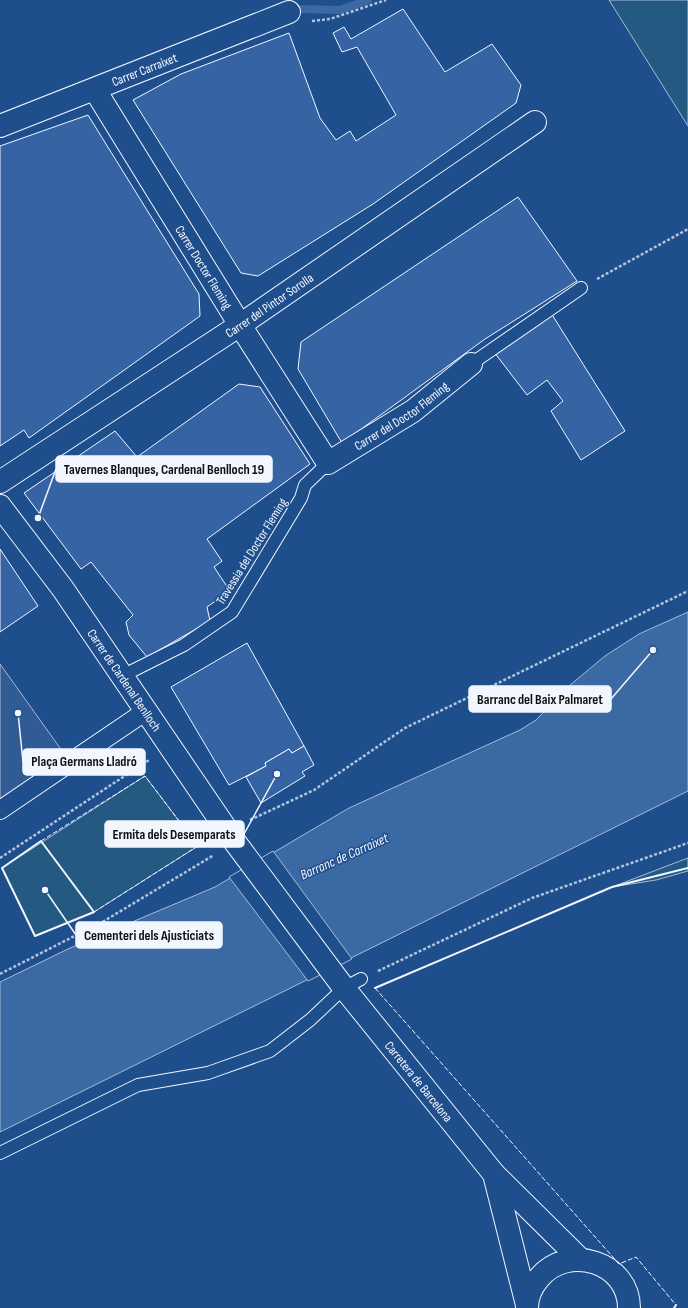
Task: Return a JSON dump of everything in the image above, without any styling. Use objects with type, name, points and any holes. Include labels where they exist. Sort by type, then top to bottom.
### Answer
[{"type":"street","name":"Carrer Carraixet","points":[[0,126],[95,90],[289,12]]},
{"type":"street","name":"Carrer Doctor Fleming","points":[[95,90],[240,325],[328,463]]},
{"type":"street","name":"Carrer del Pintor Sorolla","points":[[0,482],[240,325],[535,122]]},
{"type":"street","name":"Carrer del Doctor Fleming","points":[[328,463],[413,411],[471,364]]},
{"type":"street","name":"Carrer de Cardenal Benlloch","points":[[2,512],[63,589],[236,843],[348,982]]},
{"type":"street","points":[[0,810],[146,711]]},
{"type":"street","name":"Carretera de Barcelona","points":[[348,982],[494,1174],[580,1259]]},
{"type":"street","name":"Carretera de Barcelona","points":[[494,1174],[527,1307]]},
{"type":"street","points":[[527,1307],[533,1285],[544,1272],[560,1262],[580,1259],[593,1261],[613,1273],[621,1282],[626,1292],[629,1308]]},
{"type":"lane","points":[[471,364],[581,288]]},
{"type":"lane","name":"Travessia del Doctor Fleming","points":[[122,676],[184,645],[232,612],[301,498],[305,485],[328,463]]},
{"type":"lane","points":[[0,1153],[138,1085],[208,1073],[270,1051],[310,1020],[348,982]]},
{"type":"path","points":[[289,12],[301,22],[330,19],[386,0]]},
{"type":"path","points":[[581,288],[688,229]]},
{"type":"path","points":[[0,974],[104,921],[236,843],[405,728],[688,591]]},
{"type":"path","points":[[0,858],[151,759]]},
{"type":"path","points":[[348,982],[532,898],[688,843]]},
{"type":"shaded area","points":[[609,0],[688,0],[688,126]]},
{"type":"shaded area","points":[[0,664],[70,762],[0,810]]},
{"type":"shaded area","points":[[145,776],[198,846],[94,912],[35,936],[2,868]]},
{"type":"shaded area","points":[[688,858],[688,871],[656,880],[612,887]]},
{"type":"water","name":"Barranc de Carraixet","points":[[688,612],[688,791],[0,1132],[0,982],[68,949],[215,887],[349,808],[520,730],[536,720],[569,686],[605,656],[639,634]]},
{"type":"pier","points":[[273,851],[352,959],[308,981],[229,877]]},
{"type":"building","points":[[403,9],[445,72],[492,44],[521,85],[516,103],[373,204],[258,276],[241,273],[133,100],[181,74],[289,33],[320,118],[336,140],[350,131],[356,141],[396,115],[357,47],[342,52],[333,33],[344,27],[351,39]]},
{"type":"building","points":[[88,115],[199,294],[200,316],[29,438],[24,430],[0,446],[0,146]]},
{"type":"building","points":[[518,197],[577,281],[485,339],[342,443],[298,369],[301,342]]},
{"type":"building","points":[[551,313],[625,431],[581,460],[551,411],[563,401],[547,380],[527,395],[494,352]]},
{"type":"building","points":[[239,384],[260,387],[310,464],[207,539],[222,561],[214,567],[230,591],[207,607],[210,621],[147,657],[129,635],[126,622],[133,615],[91,562],[81,569],[24,493],[115,431],[137,457]]},
{"type":"building","points":[[0,549],[38,606],[0,632]]},
{"type":"building","points":[[247,643],[304,746],[292,753],[289,749],[265,763],[266,766],[229,785],[171,687]]},
{"type":"building","points":[[304,746],[314,765],[302,772],[305,776],[261,803],[246,777],[266,766],[265,763],[289,749],[292,753]]},
{"type":"waterway","points":[[302,9],[340,10],[368,0]]},
{"type":"fence","points":[[41,841],[145,776],[198,846],[94,912]]},
{"type":"fence","points":[[375,988],[619,1264],[636,1257],[676,1305]]},
{"type":"wall","points":[[41,841],[94,912],[35,936],[2,868],[41,841]]},
{"type":"wall","points":[[375,988],[612,887],[688,868]]},
{"type":"place","name":"Tavernes Blanques, Cardenal Benlloch 19","points":[[38,518]]},
{"type":"place","name":"Barranc del Baix Palmaret","points":[[653,650]]},
{"type":"place","name":"Plaça Germans Lladró","points":[[18,713]]},
{"type":"place","name":"Ermita dels Desemparats","points":[[277,774]]},
{"type":"place","name":"Cementeri dels Ajusticiats","points":[[45,890]]}]
